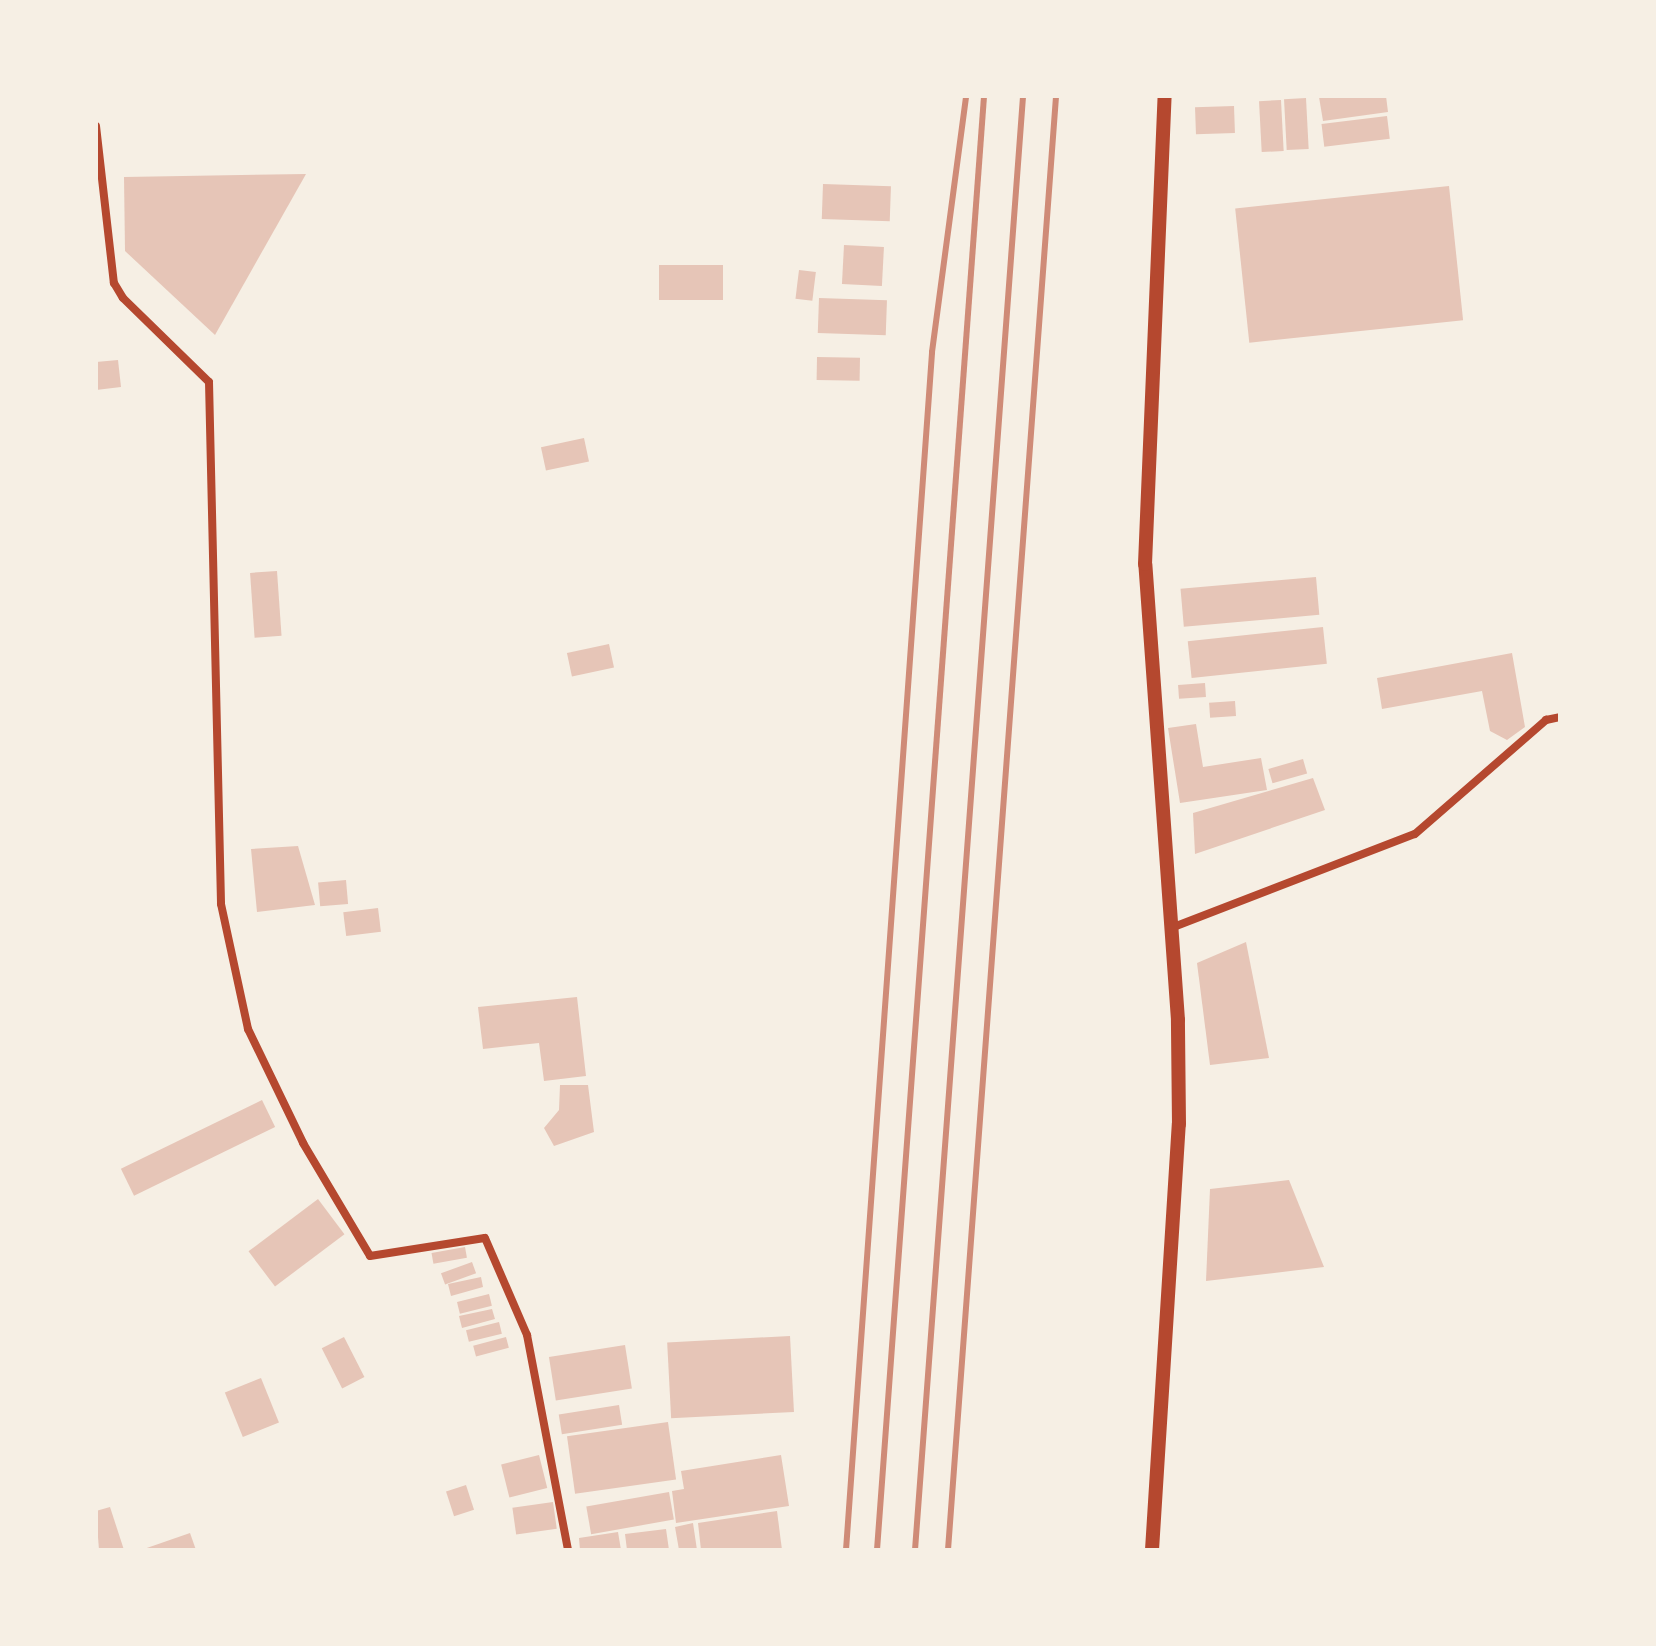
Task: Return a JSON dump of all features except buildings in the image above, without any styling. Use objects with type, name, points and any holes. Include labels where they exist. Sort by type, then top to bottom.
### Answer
[{"type":"street","points":[[1152,1550],[1179,1124],[1171,928],[1145,564],[1165,96]]},
{"type":"street","points":[[96,126],[114,283],[209,382],[221,904],[248,1029],[303,1143],[370,1256],[485,1238],[527,1335],[568,1550]]},
{"type":"street","points":[[1171,928],[1415,834],[1546,720],[1560,717]]},
{"type":"railway","points":[[846,1550],[932,352],[966,96]]},
{"type":"railway","points":[[877,1550],[984,96]]},
{"type":"railway","points":[[915,1550],[1023,96]]},
{"type":"railway","points":[[948,1550],[1056,96]]}]
